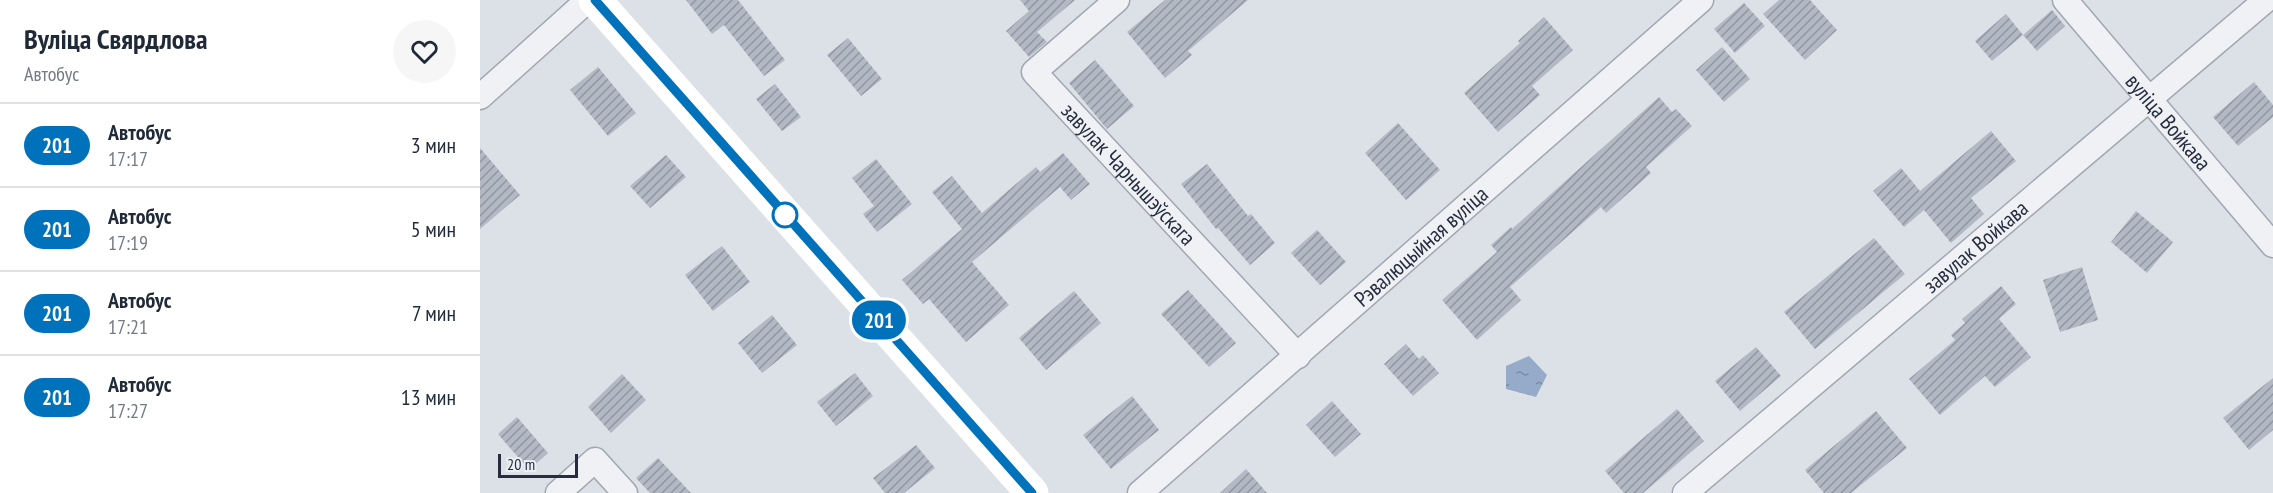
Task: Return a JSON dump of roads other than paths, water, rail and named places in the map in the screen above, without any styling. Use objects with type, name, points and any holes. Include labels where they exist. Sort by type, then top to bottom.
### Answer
[{"type":"main road","points":[[595,0],[1032,493]]},
{"type":"street","points":[[480,97],[588,0]]},
{"type":"street","name":"завулак Чарнышэўскага","points":[[1117,0],[1034,72],[1298,356]]},
{"type":"street","name":"Рэвалюцыйная вуліца","points":[[1140,493],[1701,0]]},
{"type":"street","name":"вуліца Войкава","points":[[2065,0],[2273,245]]},
{"type":"street","name":"завулак Войкава","points":[[1685,493],[2266,0]]},
{"type":"street","points":[[558,493],[595,460],[625,493]]},
{"type":"water","points":[[1529,356],[1547,375],[1536,397],[1506,389],[1506,366]]}]
